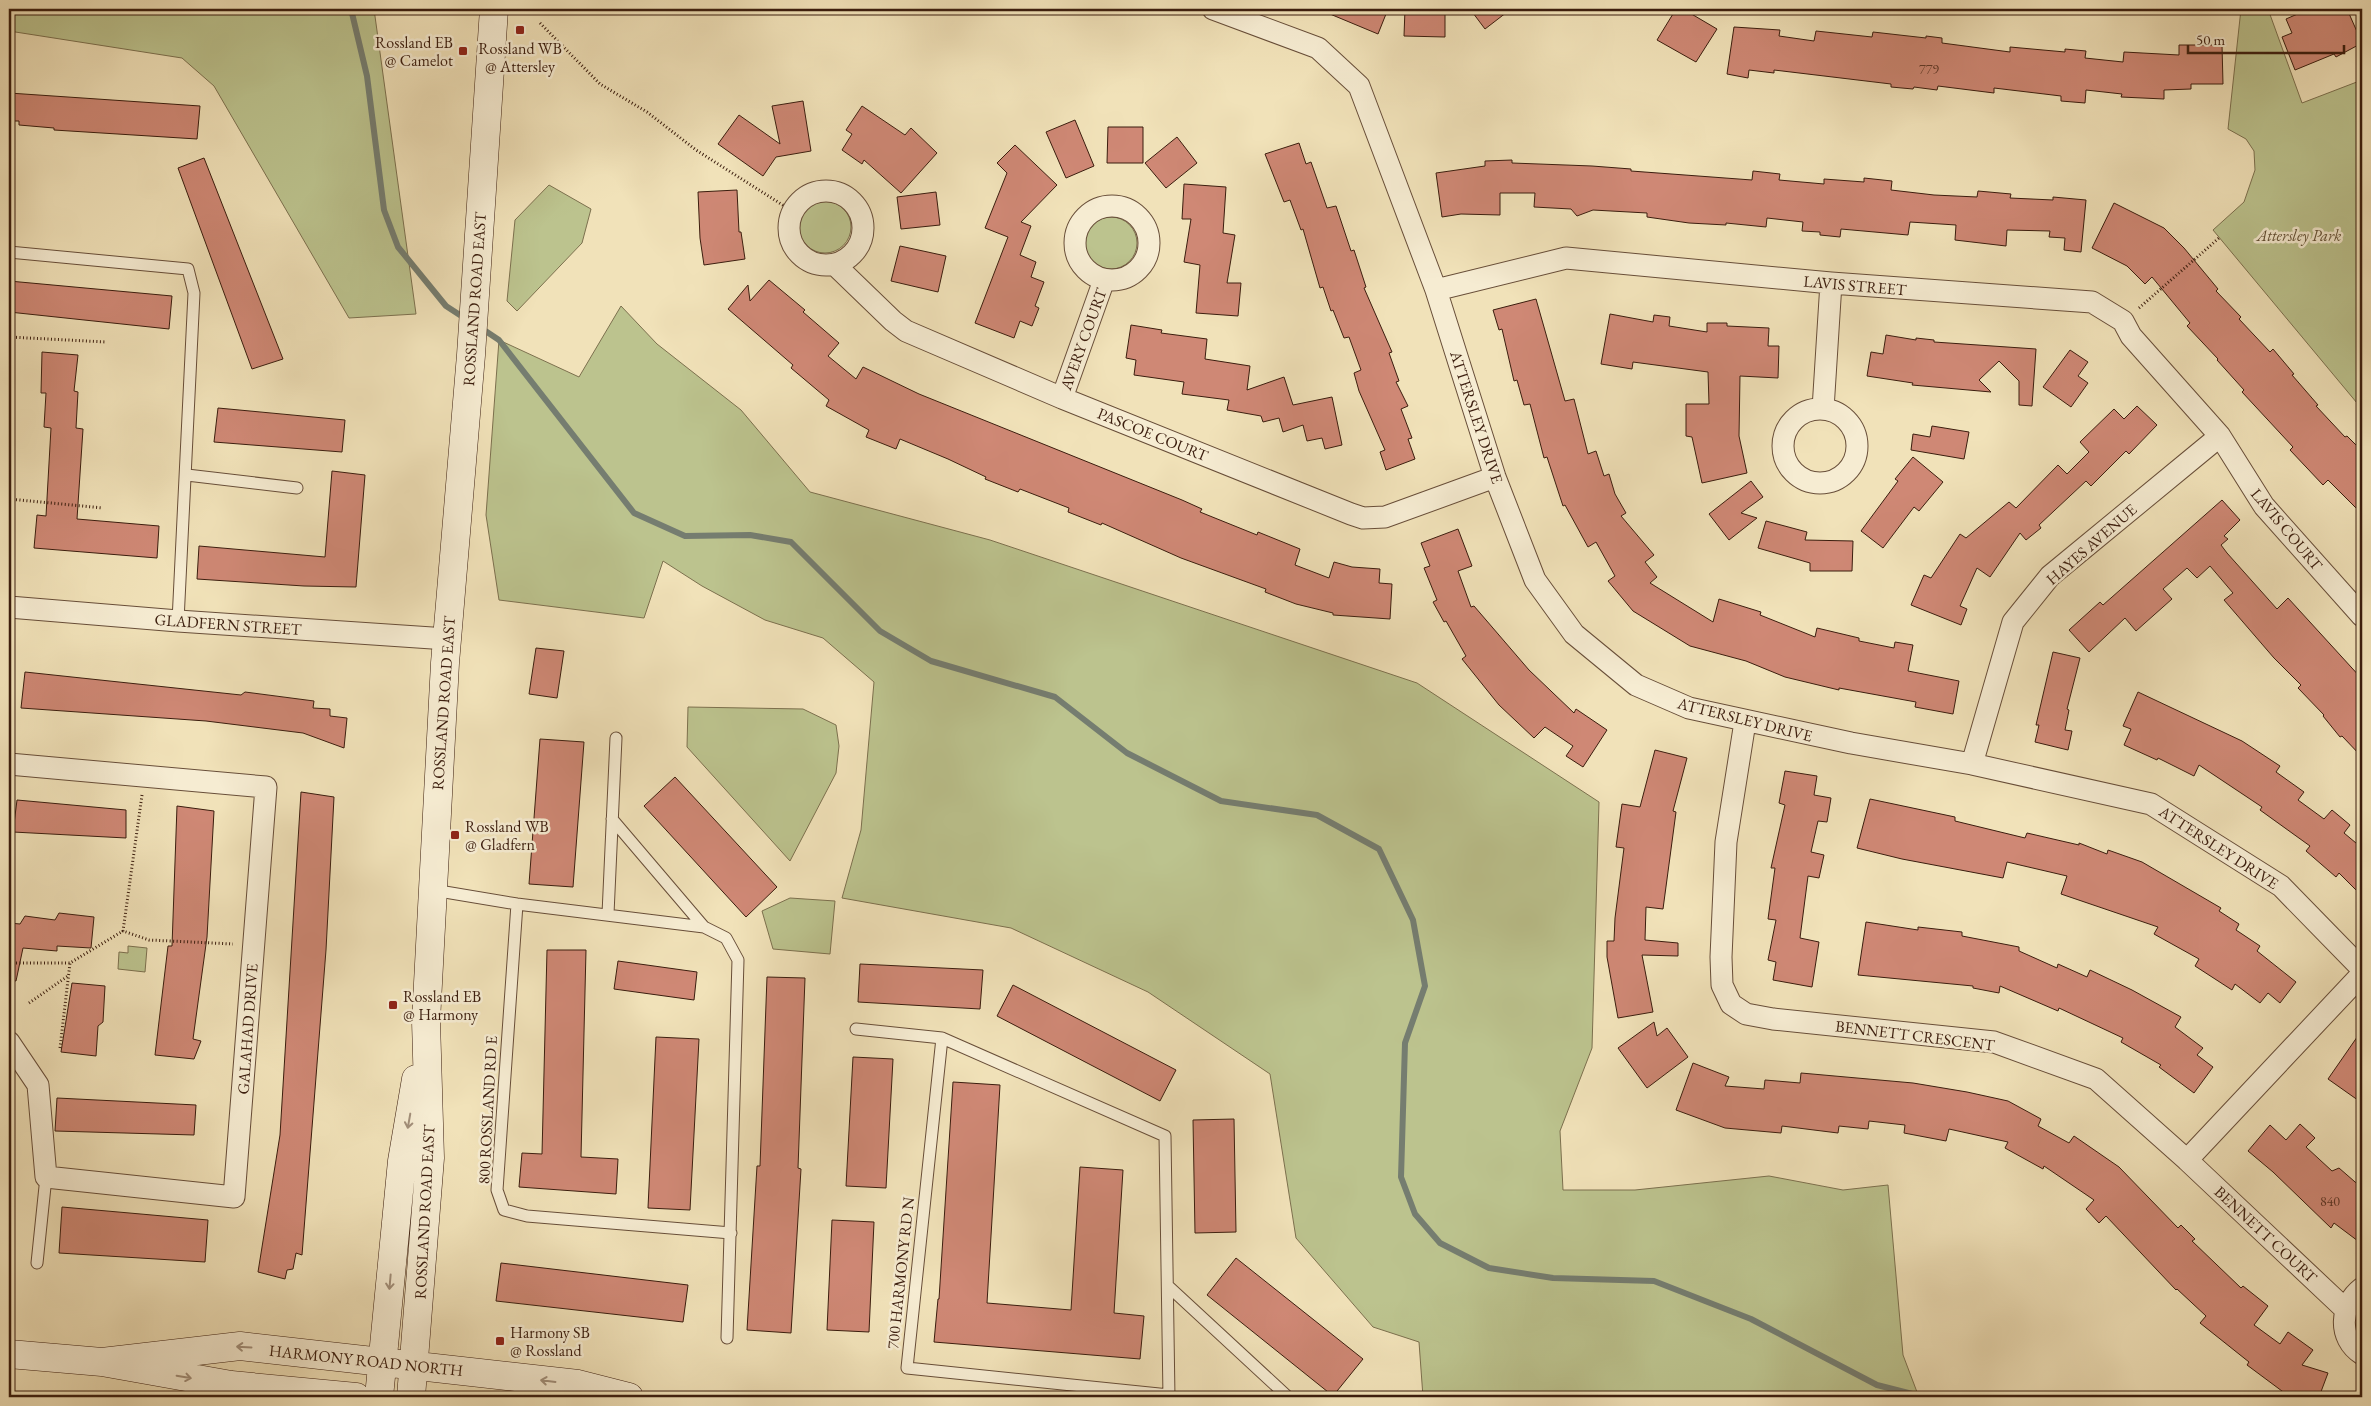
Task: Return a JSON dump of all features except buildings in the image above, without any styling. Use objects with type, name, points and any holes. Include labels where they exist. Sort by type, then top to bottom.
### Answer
[{"type":"main road","name":"ROSSLAND ROAD EAST","points":[[411,1397],[430,1158],[426,1021],[447,639],[476,281],[494,9]]},
{"type":"main road","points":[[379,1397],[402,1161],[426,1021]]},
{"type":"main road","name":"HARMONY ROAD NORTH","points":[[102,1362],[240,1346],[578,1384],[630,1397]]},
{"type":"main road","name":"HARMONY ROAD NORTH","points":[[9,1354],[102,1362],[231,1385],[356,1397]]},
{"type":"street","name":"ATTERSLEY DRIVE","points":[[1213,9],[1318,48],[1359,86],[1436,290],[1495,477],[1535,580],[1574,634],[1636,685],[1689,708],[1745,722],[1851,743],[1972,764],[2151,804],[2281,886],[2362,969]]},
{"type":"street","points":[[834,191],[846,196],[855,204],[862,222],[861,240],[854,251],[845,259],[834,264],[822,265],[810,262],[800,255],[793,246],[789,229],[792,211],[800,201],[810,194],[834,191]]},
{"type":"street","name":"LAVIS STREET","points":[[1436,290],[1566,258],[1831,283],[2092,302],[2123,321],[2130,336],[2220,436]]},
{"type":"street","name":"PASCOE COURT","points":[[834,264],[892,321],[906,331],[1062,398],[1363,518],[1385,517],[1495,477]]},
{"type":"street","name":"AVERY COURT","points":[[1062,398],[1104,280]]},
{"type":"street","points":[[1823,409],[1831,283]]},
{"type":"street","name":"LAVIS COURT","points":[[2220,436],[2264,506],[2362,616]]},
{"type":"street","name":"HAYES AVENUE","points":[[1972,764],[2013,622],[2050,576],[2220,436]]},
{"type":"street","name":"GLADFERN STREET","points":[[9,607],[178,621],[447,639]]},
{"type":"street","name":"BENNETT CRESCENT","points":[[1745,722],[1726,851],[1721,966],[1722,985],[1731,1004],[1746,1014],[1773,1019],[1994,1042],[2096,1079],[2187,1160]]},
{"type":"street","name":"GALAHAD DRIVE","points":[[9,764],[266,787],[234,1197],[46,1177]]},
{"type":"street","points":[[2187,1160],[2362,974]]},
{"type":"street","points":[[9,1042],[38,1085],[46,1177]]},
{"type":"street","name":"BENNETT COURT","points":[[2187,1160],[2345,1309]]},
{"type":"street","points":[[2362,1288],[2351,1298],[2345,1309],[2344,1321],[2345,1333],[2351,1344],[2362,1354]]},
{"type":"lane","points":[[9,252],[188,269],[194,293],[178,621]]},
{"type":"lane","points":[[186,475],[297,488]]},
{"type":"lane","points":[[608,914],[616,738]]},
{"type":"lane","points":[[612,819],[704,927]]},
{"type":"lane","points":[[432,890],[517,904],[704,927],[726,938],[738,960],[728,1338]]},
{"type":"lane","name":"800 ROSSLAND RD E","points":[[517,904],[497,1190],[504,1210],[527,1216],[731,1233]]},
{"type":"lane","name":"700 HARMONY RD N","points":[[856,1029],[942,1038],[1165,1136],[1169,1396],[906,1368],[942,1038]]},
{"type":"lane","points":[[37,1263],[46,1177]]},
{"type":"lane","points":[[1168,1286],[1288,1397]]},
{"type":"path","points":[[540,23],[600,84],[647,112],[696,150],[792,211]]},
{"type":"path","points":[[2123,321],[2219,238]]},
{"type":"path","points":[[9,337],[106,342]]},
{"type":"path","points":[[9,499],[103,508]]},
{"type":"path","points":[[123,931],[145,776]]},
{"type":"path","points":[[123,931],[149,940],[253,945]]},
{"type":"path","points":[[9,963],[70,964],[123,931]]},
{"type":"path","points":[[60,1048],[70,964]]},
{"type":"path","points":[[30,1003],[69,976]]},
{"type":"green space","points":[[9,9],[374,9],[416,314],[349,318],[214,86],[182,58],[9,31]]},
{"type":"green space","name":"Attersley Park","points":[[2241,9],[2268,9],[2302,103],[2362,80],[2362,409],[2213,230],[2244,202],[2255,170],[2254,151],[2246,139],[2228,129]]},
{"type":"green space","points":[[549,185],[591,209],[582,243],[517,311],[507,301],[515,220]]},
{"type":"green space","points":[[820,201],[830,201],[844,208],[851,222],[851,232],[844,246],[830,253],[820,253],[810,249],[803,242],[799,232],[799,222],[803,212],[810,205]]},
{"type":"green space","points":[[1106,217],[1116,217],[1130,224],[1137,238],[1137,248],[1130,262],[1116,269],[1106,269],[1096,265],[1089,258],[1085,248],[1085,238],[1089,228],[1096,221]]},
{"type":"green space","points":[[621,306],[657,344],[741,410],[810,492],[990,540],[1417,683],[1599,802],[1592,1048],[1560,1131],[1563,1190],[1635,1190],[1769,1176],[1843,1190],[1888,1185],[1903,1355],[1917,1392],[1924,1397],[1423,1397],[1419,1342],[1373,1327],[1296,1238],[1270,1074],[1148,992],[1011,928],[842,898],[861,830],[874,682],[823,638],[765,620],[702,586],[663,561],[644,618],[499,600],[486,515],[499,340],[579,377]]},
{"type":"green space","points":[[688,707],[803,709],[836,725],[839,746],[836,773],[790,861],[687,747]]},
{"type":"green space","points":[[790,898],[835,901],[830,954],[773,949],[762,911]]},
{"type":"green space","points":[[128,946],[147,948],[145,972],[118,969],[119,952],[128,953]]},
{"type":"waterway","points":[[351,9],[367,76],[384,210],[398,247],[446,306],[466,319]]},
{"type":"waterway","points":[[481,328],[499,340],[634,513],[685,536],[750,535],[791,542],[880,631],[931,661],[1055,697],[1127,753],[1221,801],[1317,815],[1379,849],[1413,920],[1425,986],[1405,1043],[1401,1177],[1415,1214],[1440,1243],[1489,1268],[1553,1278],[1654,1281],[1751,1319],[1877,1385],[1924,1397]]},
{"type":"place","name":"Rossland WB @ Attersley","points":[[520,30]]},
{"type":"place","name":"Rossland EB @ Camelot","points":[[463,51]]},
{"type":"place","name":"Rossland WB @ Gladfern","points":[[455,835]]},
{"type":"place","name":"Rossland EB @ Harmony","points":[[393,1005]]},
{"type":"place","name":"Harmony SB @ Rossland","points":[[500,1341]]}]
